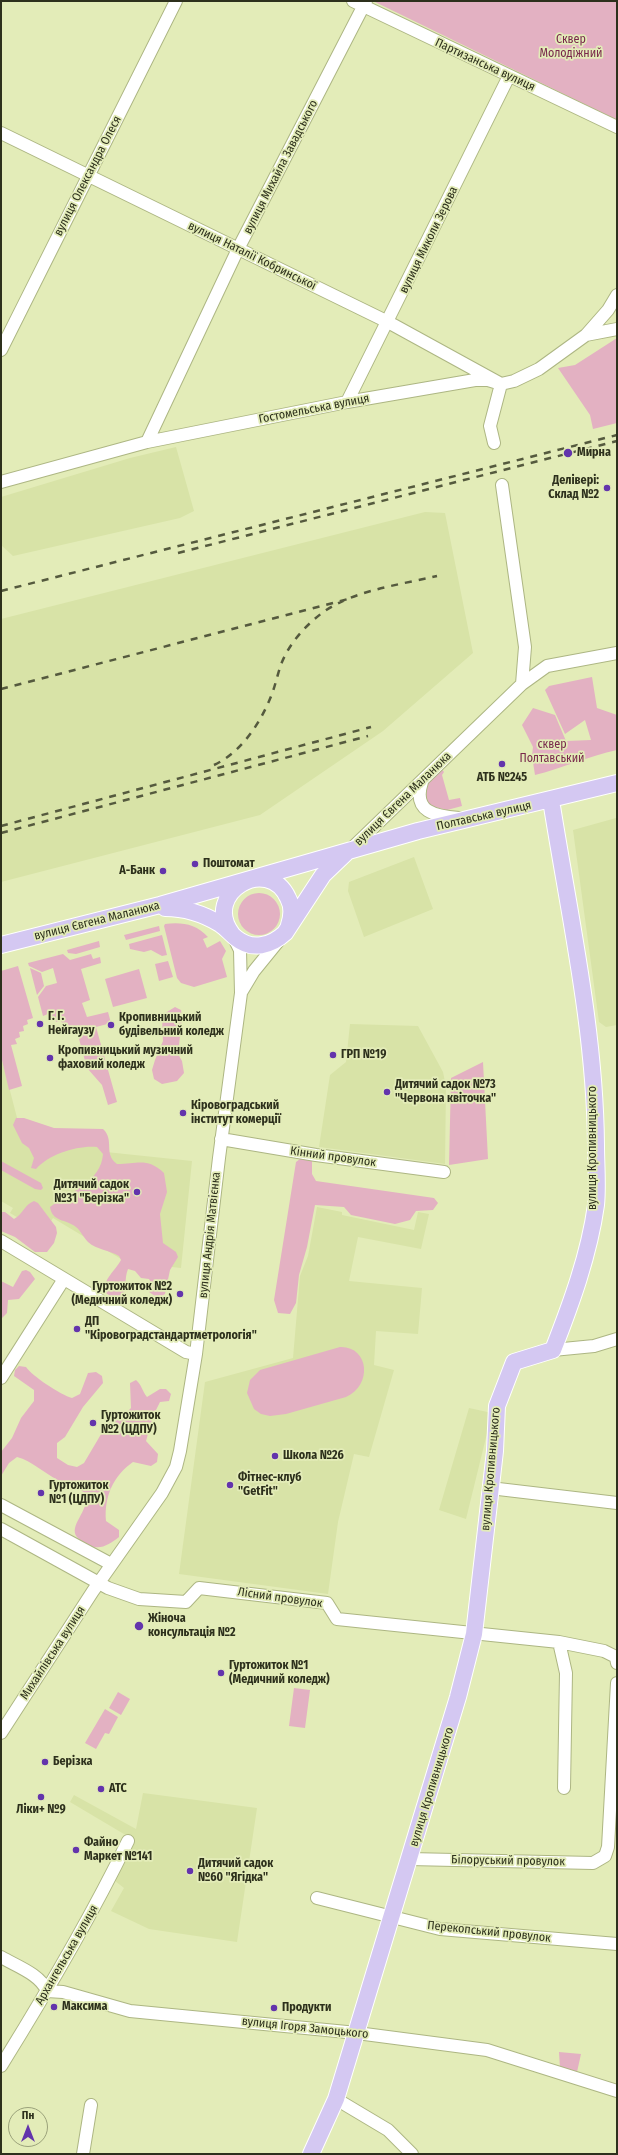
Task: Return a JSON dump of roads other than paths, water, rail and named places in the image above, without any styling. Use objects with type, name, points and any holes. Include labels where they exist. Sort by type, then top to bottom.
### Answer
[{"type":"main road","name":"Полтавська вулиця","points":[[351,849],[617,783]]},
{"type":"main road","name":"вулиця Кропивницького","points":[[311,2154],[336,2099],[409,1859],[450,1731],[474,1634],[490,1488],[497,1406],[514,1362],[553,1350],[578,1280],[596,1204],[595,1100],[586,1022],[551,800]]},
{"type":"main road","name":"вулиця Євгена Маланюка","points":[[1,945],[151,908],[351,849]]},
{"type":"main road","points":[[151,908],[193,911],[220,924],[246,944],[256,946],[267,945],[277,941],[285,933],[323,875],[341,856],[351,849]]},
{"type":"main road","points":[[233,935],[224,917],[226,902],[233,889],[249,880],[268,880],[281,888],[286,894],[291,903],[292,914],[290,924],[285,933]]},
{"type":"street","name":"вулиця Олександра Олеся","points":[[1,350],[176,1]]},
{"type":"street","name":"Партизанська вулиця","points":[[361,3],[617,127]]},
{"type":"street","name":"вулиця Михайла Завадського","points":[[147,442],[238,249],[361,3]]},
{"type":"street","name":"вулиця Миколи Зерова","points":[[347,402],[509,76]]},
{"type":"street","name":"вулиця Наталії Кобринської","points":[[1,133],[388,322],[501,384]]},
{"type":"street","points":[[586,335],[608,310],[617,295]]},
{"type":"street","name":"Гостомельська вулиця","points":[[1,482],[147,442],[347,402],[475,380],[488,380],[501,384],[514,381],[539,369],[586,335],[617,329]]},
{"type":"street","points":[[494,444],[490,426],[501,384]]},
{"type":"street","points":[[502,485],[525,647],[522,684]]},
{"type":"street","name":"вулиця Євгена Маланюка","points":[[351,849],[522,684],[547,666],[617,653]]},
{"type":"street","points":[[422,782],[419,796],[421,802],[429,811],[436,815],[467,819]]},
{"type":"street","points":[[241,993],[261,962],[285,933]]},
{"type":"street","name":"вулиця Андрія Матвієнка","points":[[105,1574],[162,1493],[176,1467],[196,1354],[221,1139],[241,993],[240,950],[233,935]]},
{"type":"street","name":"Кінний провулок","points":[[221,1139],[316,1155],[444,1172]]},
{"type":"street","points":[[1,1241],[186,1352],[196,1354]]},
{"type":"street","points":[[1,1378],[64,1279]]},
{"type":"street","points":[[553,1350],[594,1346],[617,1339]]},
{"type":"street","points":[[490,1488],[617,1503]]},
{"type":"street","points":[[1,1505],[105,1574]]},
{"type":"street","points":[[1,1529],[105,1574]]},
{"type":"street","name":"Лісний провулок","points":[[105,1574],[139,1599],[186,1602],[199,1588],[327,1603],[338,1619],[559,1642],[604,1651],[616,1657],[617,1663]]},
{"type":"street","name":"Михайлівська вулиця","points":[[1,1733],[105,1574]]},
{"type":"street","points":[[559,1642],[566,1674],[564,1788]]},
{"type":"street","name":"Білоруський провулок","points":[[409,1859],[593,1863],[605,1856],[608,1847],[617,1683]]},
{"type":"street","name":"Архангельська вулиця","points":[[1,2066],[47,1991],[102,1893],[128,1841]]},
{"type":"street","name":"Перекопський провулок","points":[[317,1898],[440,1929],[617,1944]]},
{"type":"street","points":[[1,1958],[29,1972],[45,1985],[47,1991]]},
{"type":"street","name":"вулиця Ігоря Замоцького","points":[[47,1991],[64,1992],[130,2010],[357,2033],[487,2050],[617,2091]]},
{"type":"street","points":[[336,2099],[388,2130],[412,2154]]},
{"type":"street","points":[[83,2154],[91,2105]]},
{"type":"railway","points":[[1,591],[617,435]]},
{"type":"railway","points":[[178,553],[617,441]]},
{"type":"railway","points":[[214,765],[242,744],[256,725],[272,694],[285,655],[304,629],[316,618],[335,605],[362,594],[377,589],[437,576]]},
{"type":"railway","points":[[1,689],[352,598]]},
{"type":"railway","points":[[1,826],[371,727]]},
{"type":"railway","points":[[1,833],[368,736]]},
{"type":"place","name":"Мирна","points":[[568,453]]},
{"type":"place","name":"Делівері: Склад №2","points":[[607,488]]},
{"type":"place","name":"АТБ №245","points":[[502,764]]},
{"type":"place","name":"Поштомат","points":[[195,864]]},
{"type":"place","name":"А-Банк","points":[[163,871]]},
{"type":"place","name":"Г. Г. Нейгаузу","points":[[40,1024]]},
{"type":"place","name":"Кропивницький будівельний коледж","points":[[111,1025]]},
{"type":"place","name":"ГРП №19","points":[[333,1055]]},
{"type":"place","name":"Кропивницький музичний фаховий коледж","points":[[50,1058]]},
{"type":"place","name":"Дитячий садок №73 \"Червона квіточка\"","points":[[387,1092]]},
{"type":"place","name":"Кіровоградський інститут комерції","points":[[183,1113]]},
{"type":"place","name":"Дитячий садок №31 \"Берізка\"","points":[[137,1192]]},
{"type":"place","name":"Гуртожиток №2 (Медичний коледж)","points":[[180,1294]]},
{"type":"place","name":"ДП \"Кіровоградстандартметрологія\"","points":[[77,1329]]},
{"type":"place","name":"Гуртожиток №2 (ЦДПУ)","points":[[93,1423]]},
{"type":"place","name":"Школа №26","points":[[275,1456]]},
{"type":"place","name":"Фітнес-клуб \"GetFit\"","points":[[230,1485]]},
{"type":"place","name":"Гуртожиток №1 (ЦДПУ)","points":[[41,1493]]},
{"type":"place","name":"Жіноча консультація №2","points":[[139,1626]]},
{"type":"place","name":"Гуртожиток №1 (Медичний коледж)","points":[[221,1673]]},
{"type":"place","name":"Берізка","points":[[45,1762]]},
{"type":"place","name":"АТС","points":[[101,1789]]},
{"type":"place","name":"Ліки+ №9","points":[[41,1797]]},
{"type":"place","name":"Файно Маркет №141","points":[[76,1850]]},
{"type":"place","name":"Дитячий садок №60 \"Ягідка\"","points":[[190,1871]]},
{"type":"place","name":"Максима","points":[[54,2007]]},
{"type":"place","name":"Продукти","points":[[274,2008]]},
{"type":"park label","name":"Сквер Молодіжний","points":[[571,47]]},
{"type":"park label","name":"сквер Полтавський","points":[[552,752]]}]
